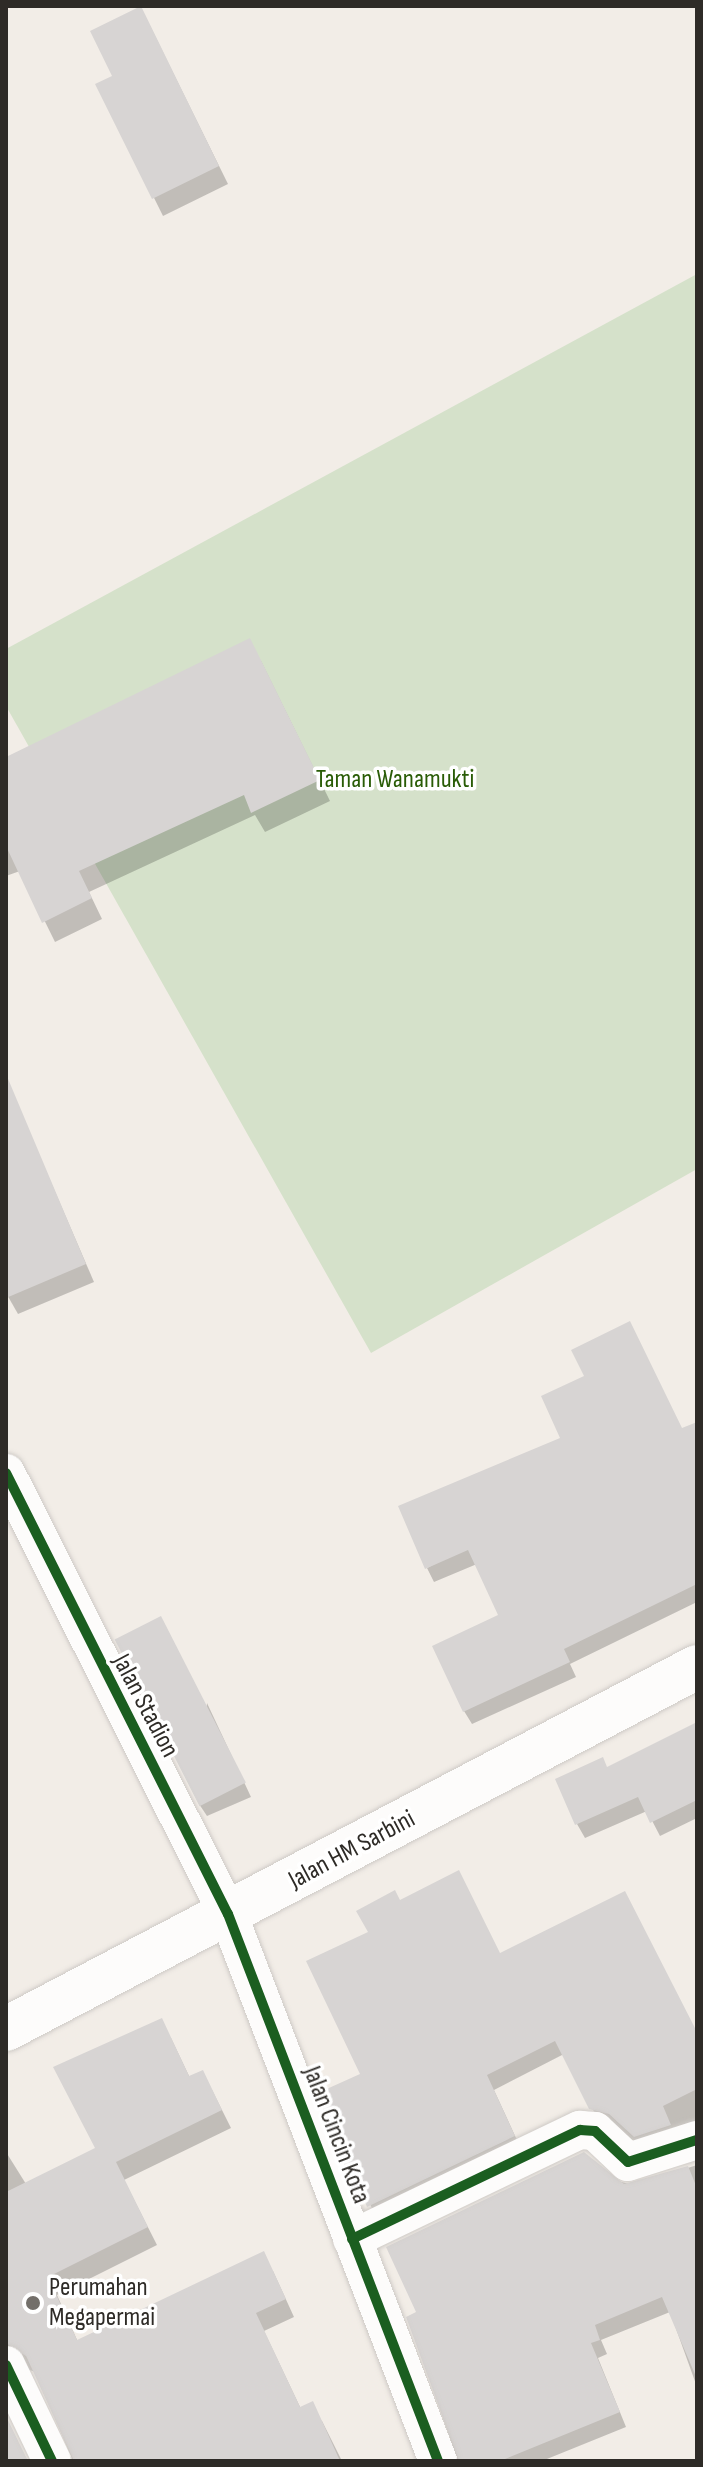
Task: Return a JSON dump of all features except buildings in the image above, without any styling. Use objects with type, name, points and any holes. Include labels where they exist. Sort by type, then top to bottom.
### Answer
[{"type":"main road","name":"Jalan HM Sarbini","points":[[6,2029],[697,1667]]},
{"type":"street","name":"Jalan Stadion","points":[[6,1473],[228,1914]]},
{"type":"street","name":"Jalan Cincin Kota","points":[[228,1914],[438,2461]]},
{"type":"street","points":[[352,2239],[580,2130],[595,2131],[628,2162],[697,2140]]},
{"type":"street","points":[[6,2365],[52,2461]]},
{"type":"green space","name":"Taman Wanamukti","points":[[697,274],[697,1169],[371,1353],[6,706],[6,649]]},
{"type":"cycle path","points":[[6,1473],[228,1914],[438,2461]]},
{"type":"cycle path","points":[[352,2239],[580,2130],[595,2131],[628,2162],[697,2140]]},
{"type":"cycle path","points":[[6,2365],[52,2461]]},
{"type":"place","name":"Perumahan Megapermai","points":[[33,2303]]}]
